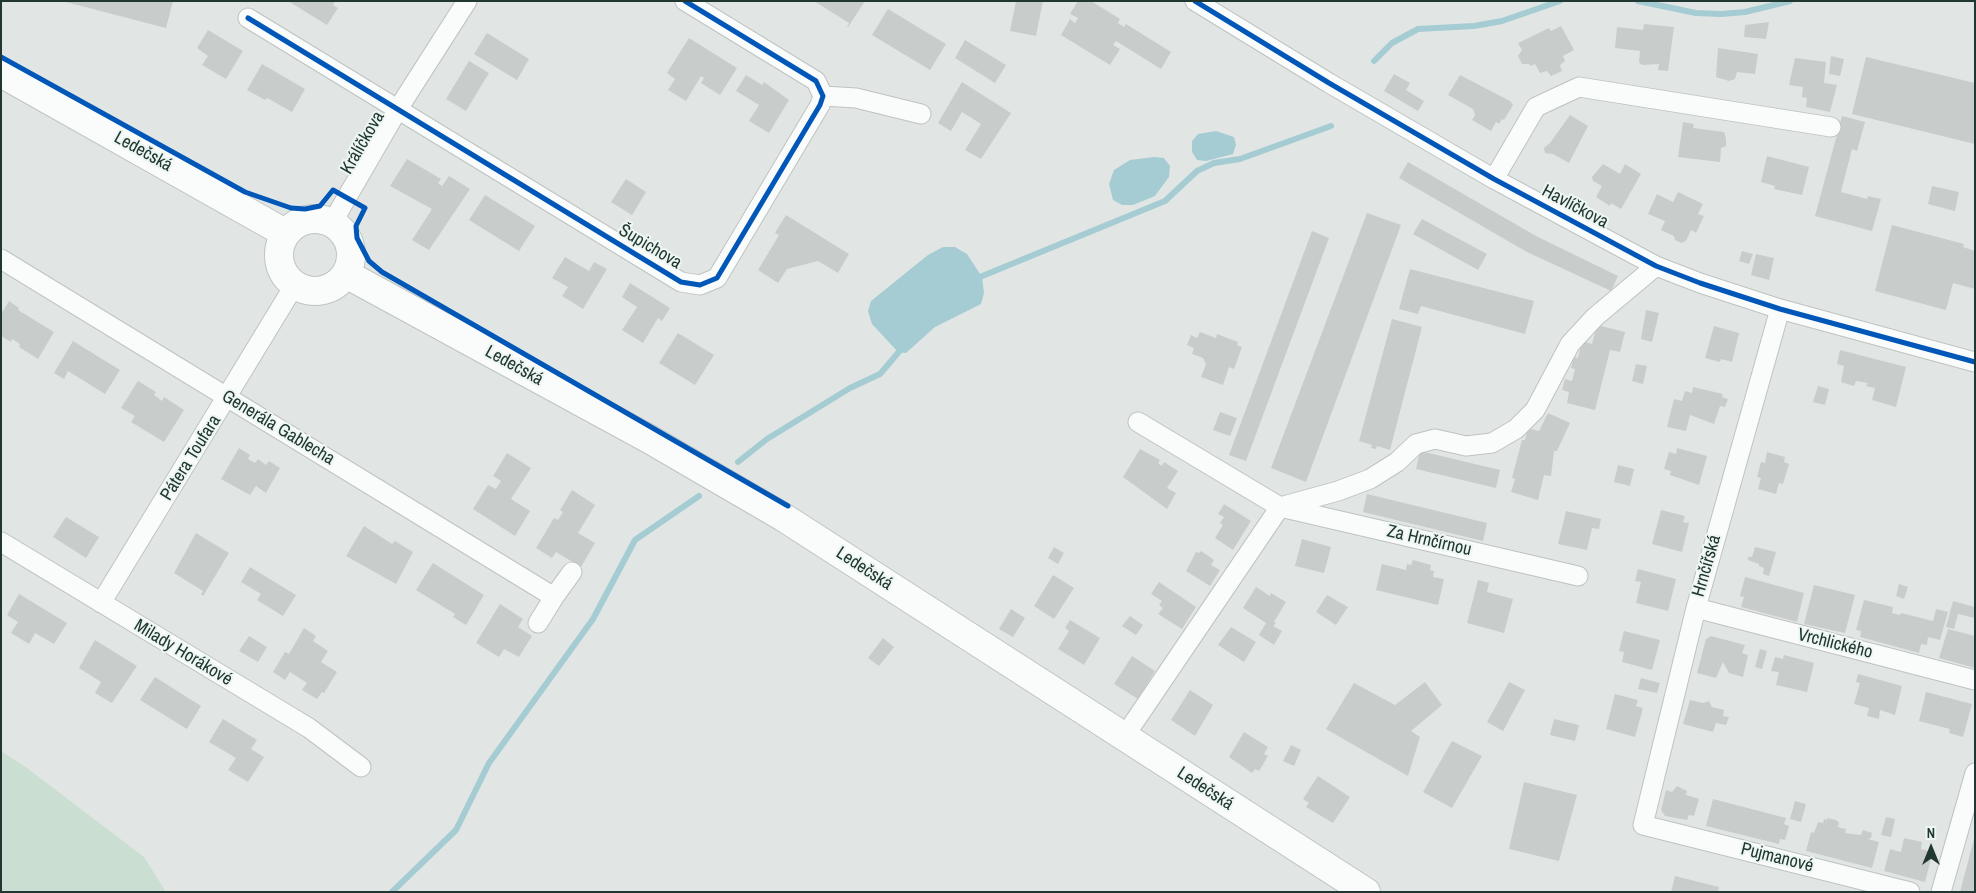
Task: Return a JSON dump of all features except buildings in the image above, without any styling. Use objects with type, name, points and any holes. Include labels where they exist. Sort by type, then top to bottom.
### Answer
[{"type":"main road","name":"Ledečská","points":[[1,74],[285,232]]},
{"type":"main road","points":[[310,219],[321,219],[332,223],[345,235],[351,251],[350,263],[346,274],[339,283],[329,289],[317,292],[305,291],[294,286],[281,269],[278,259],[279,248],[285,232],[299,222],[310,219]]},
{"type":"main road","name":"Ledečská","points":[[346,274],[640,434],[783,517],[1366,892]]},
{"type":"street","name":"Králíčkova","points":[[332,223],[398,110],[467,1]]},
{"type":"street","points":[[685,1],[816,81],[823,96],[856,98],[921,114]]},
{"type":"street","name":"Havlíčkova","points":[[1195,1],[1336,88],[1494,179],[1656,266],[1700,283],[1780,309],[1975,362]]},
{"type":"street","name":"Šupichova","points":[[248,18],[681,282],[700,285],[717,278],[820,105],[823,96]]},
{"type":"street","points":[[1494,179],[1536,107],[1579,86],[1831,127]]},
{"type":"street","name":"Generála Gablecha","points":[[1,259],[554,597]]},
{"type":"street","points":[[1124,737],[1280,507],[1338,491],[1370,479],[1397,462],[1416,444],[1435,438],[1466,446],[1492,443],[1516,429],[1535,410],[1570,344],[1595,317],[1656,266]]},
{"type":"street","name":"Pátera Toufara","points":[[101,603],[294,286]]},
{"type":"street","name":"Hrnčířská","points":[[1643,825],[1696,608],[1780,309]]},
{"type":"street","name":"Za Hrnčírnou","points":[[1138,422],[1280,507],[1578,576]]},
{"type":"street","name":"Milady Horákové","points":[[1,542],[309,728],[361,767]]},
{"type":"street","points":[[538,623],[572,572]]},
{"type":"street","name":"Vrchlického","points":[[1696,608],[1975,680]]},
{"type":"street","points":[[1941,892],[1975,773]]},
{"type":"street","name":"Pujmanové","points":[[1643,825],[1910,892]]},
{"type":"green space","points":[[1,751],[27,768],[144,857],[166,892],[1,892]]},
{"type":"water","points":[[1216,131],[1234,137],[1236,145],[1233,154],[1206,161],[1197,160],[1192,152],[1192,141],[1198,134]]},
{"type":"water","points":[[1154,157],[1164,158],[1170,166],[1169,177],[1155,196],[1133,205],[1122,205],[1113,200],[1109,184],[1114,170],[1130,160]]},
{"type":"water","points":[[943,247],[955,247],[967,254],[982,277],[984,293],[981,304],[935,327],[906,353],[898,352],[872,324],[868,311],[871,301],[928,255]]},
{"type":"waterway","points":[[1374,61],[1392,43],[1418,29],[1474,26],[1502,21],[1560,1]]},
{"type":"waterway","points":[[1638,1],[1696,13],[1721,14],[1745,12],[1790,1]]},
{"type":"waterway","points":[[975,279],[1165,201],[1197,171],[1214,163],[1240,159],[1331,126]]},
{"type":"waterway","points":[[738,462],[767,439],[850,388],[880,374],[903,347]]},
{"type":"waterway","points":[[392,892],[456,830],[489,763],[593,619],[635,540],[699,496]]},
{"type":"cycle path","points":[[248,18],[681,282],[700,285],[717,278],[820,105],[823,96],[816,81],[685,1]]},
{"type":"cycle path","points":[[1195,1],[1329,83],[1494,179],[1656,266],[1700,283],[1780,309],[1975,362]]},
{"type":"cycle path","points":[[1,57],[245,192],[291,208],[305,209],[320,206],[333,190],[365,208],[356,226],[357,238],[369,261],[382,272],[788,506]]}]
